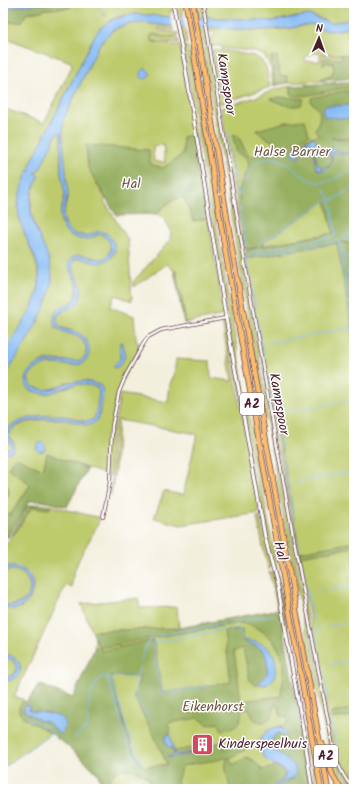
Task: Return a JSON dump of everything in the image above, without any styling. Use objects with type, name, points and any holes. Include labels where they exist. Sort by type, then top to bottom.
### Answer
[{"type":"highway","name":"A2","points":[[186,3],[241,344],[321,789]]},
{"type":"highway","name":"A2","points":[[193,3],[232,249],[328,789]]},
{"type":"highway","name":"A2","points":[[316,722],[333,776],[341,789]]},
{"type":"street","name":"Hal","points":[[173,3],[226,318],[264,529],[278,587],[303,725],[312,789]]},
{"type":"street","name":"Kampspoor","points":[[203,3],[235,204],[301,581],[333,746],[344,778],[354,789]]},
{"type":"street","points":[[102,516],[110,482],[112,426],[119,392],[126,375],[142,346],[148,337],[161,330],[226,318]]},
{"type":"green space","points":[[71,3],[96,3],[102,14],[106,16],[98,3],[172,3],[174,11],[169,12],[171,17],[137,14],[125,15],[112,19],[92,41],[29,167],[31,169],[28,171],[21,192],[19,209],[22,226],[36,264],[39,282],[38,291],[30,310],[3,356],[3,108],[44,123],[72,66],[71,62],[3,37],[3,35],[7,22],[21,22],[25,14],[45,9],[69,8]]},
{"type":"green space","points":[[71,3],[71,6],[69,8],[45,9],[42,11],[27,13],[22,22],[7,22],[3,35],[3,7],[10,6],[13,8],[18,6]]},
{"type":"green space","points":[[176,3],[182,3],[184,17],[180,17]]},
{"type":"green space","points":[[197,3],[202,3],[204,17],[198,17]]},
{"type":"green space","points":[[204,3],[354,3],[354,19],[330,23],[317,17],[303,16],[272,21],[207,17]]},
{"type":"green space","points":[[145,23],[172,25],[173,30],[159,28],[159,30],[178,33],[178,35],[166,37],[153,34],[150,38],[153,42],[180,46],[194,134],[183,137],[183,154],[163,168],[150,164],[93,178],[106,199],[104,201],[128,240],[132,301],[115,295],[110,307],[134,316],[136,339],[140,347],[123,379],[115,401],[111,433],[110,476],[47,454],[43,471],[34,466],[27,481],[30,484],[29,487],[9,516],[3,506],[9,496],[5,484],[3,483],[3,452],[10,452],[14,443],[9,436],[10,430],[24,423],[47,419],[63,419],[86,425],[98,420],[103,397],[102,388],[100,385],[72,382],[48,390],[43,390],[31,386],[28,379],[33,371],[43,366],[50,364],[71,365],[82,363],[87,359],[87,340],[72,331],[58,326],[57,317],[62,311],[76,304],[80,298],[80,288],[72,266],[73,261],[78,258],[82,258],[104,261],[115,251],[107,234],[99,231],[87,236],[74,234],[66,226],[63,216],[67,199],[62,134],[63,120],[98,47],[103,40],[118,28],[130,24]],"holes":[[[163,145],[165,162],[154,162],[153,147]]]},
{"type":"green space","points":[[310,24],[328,31],[354,27],[354,55],[315,53],[305,57],[305,61],[320,61],[320,55],[342,55],[342,59],[330,62],[334,65],[334,70],[330,77],[322,78],[322,81],[288,83],[287,76],[280,76],[277,60],[272,57],[275,85],[273,86],[271,69],[265,56],[252,51],[221,48],[221,46],[211,46],[210,38],[215,35],[215,33],[209,32],[208,27],[246,30],[272,30]]},
{"type":"green space","points":[[182,26],[185,26],[187,44],[183,43],[180,29],[182,29]]},
{"type":"green space","points":[[200,26],[205,27],[208,46],[203,45]]},
{"type":"green space","points":[[153,35],[164,38],[178,37],[179,43],[153,41],[151,38]]},
{"type":"green space","points":[[183,46],[188,47],[230,309],[284,610],[312,749],[317,789],[315,789],[306,723],[271,558],[228,323]]},
{"type":"green space","points":[[203,48],[208,48],[270,418],[330,737],[333,751],[343,777],[351,789],[344,789],[340,783],[334,771],[328,751],[288,542],[254,351]]},
{"type":"green space","points":[[212,49],[255,56],[261,60],[266,67],[270,87],[220,104]]},
{"type":"green space","points":[[342,55],[354,56],[354,78],[322,81],[322,78],[330,77],[334,70],[333,63],[326,63],[323,65],[323,58],[341,59]]},
{"type":"green space","points":[[277,56],[280,76],[287,76],[288,83],[273,86],[275,85],[271,57]]},
{"type":"green space","points":[[354,81],[354,788],[340,767],[328,717],[294,540],[245,259],[248,258],[246,249],[244,250],[221,108],[276,89],[291,86],[291,89],[306,85]],"holes":[[[269,378],[303,569],[291,511]]]},
{"type":"green space","points":[[354,82],[354,87],[304,96],[291,95],[291,86]]},
{"type":"green space","name":"Halse Barrier","points":[[344,91],[354,91],[354,105],[347,105],[325,117],[354,119],[354,138],[331,138],[354,140],[354,153],[343,153],[334,148],[330,152],[331,163],[324,168],[319,167],[317,161],[315,151],[316,140],[302,143],[297,147],[293,154],[295,157],[300,155],[296,152],[298,148],[303,144],[311,143],[313,145],[316,167],[319,171],[328,168],[331,164],[333,150],[342,154],[354,154],[354,245],[342,242],[354,246],[354,273],[347,275],[354,311],[354,339],[337,243],[245,259],[246,251],[258,247],[246,249],[238,193],[249,163],[245,156],[237,153],[233,137],[234,134],[238,136],[246,152],[252,157],[262,153],[269,154],[275,150],[285,150],[310,137],[317,136],[318,134],[315,130],[319,122],[320,115],[318,109],[311,102],[311,98]],"holes":[[[326,201],[333,233],[261,246],[264,242]]]},
{"type":"green space","points":[[280,97],[304,99],[301,105],[290,106],[271,99]]},
{"type":"green space","points":[[305,120],[309,135],[282,148],[259,133],[257,130],[286,122]]},
{"type":"green space","points":[[57,132],[61,133],[61,173],[65,194],[61,211],[61,222],[63,228],[66,232],[88,239],[100,234],[109,240],[111,250],[109,255],[103,259],[83,255],[74,257],[70,271],[77,284],[76,300],[57,310],[55,328],[78,337],[85,345],[85,357],[82,360],[73,362],[50,360],[42,362],[30,370],[25,384],[44,394],[77,384],[90,385],[98,388],[98,403],[95,418],[89,422],[58,415],[34,417],[19,421],[7,429],[6,437],[12,446],[9,449],[3,449],[3,379],[39,319],[47,301],[51,285],[50,266],[33,220],[31,206],[32,191],[39,176],[35,174],[39,170]]},
{"type":"green space","name":"Hal","points":[[194,134],[208,218],[194,221],[183,197],[172,200],[156,214],[116,215],[88,168],[86,145],[149,150],[150,164],[163,168],[183,154],[183,137]]},
{"type":"green space","points":[[183,197],[194,221],[208,218],[224,315],[186,323],[176,271],[174,271],[167,264],[134,287],[133,282],[170,240],[171,230],[162,216],[156,214],[172,200]]},
{"type":"green space","points":[[174,271],[176,271],[186,323],[184,324]]},
{"type":"green space","points":[[225,320],[259,513],[181,525],[154,518],[164,491],[183,495],[197,434],[118,420],[115,470],[111,495],[114,428],[120,394],[168,402],[170,384],[174,375],[176,359],[210,361],[211,378],[232,381],[222,321]]},
{"type":"green space","points":[[47,453],[87,469],[67,507],[42,501],[28,502],[8,538],[3,532],[3,509],[10,516],[30,484],[8,468],[16,457],[43,470]]},
{"type":"green space","points":[[3,483],[8,486],[9,493],[3,502]]},
{"type":"green space","points":[[37,504],[52,506],[48,509],[32,507],[16,532],[11,537],[27,506]]},
{"type":"green space","name":"Eikenhorst","points":[[52,506],[100,518],[78,561],[72,588],[66,585],[14,697],[23,699],[26,702],[20,712],[39,684],[72,700],[94,656],[95,634],[186,629],[281,613],[309,789],[162,789],[149,770],[137,771],[146,776],[156,789],[105,789],[107,785],[101,788],[98,774],[85,760],[56,735],[51,733],[3,768],[3,681],[12,680],[21,669],[10,655],[3,654],[3,607],[6,608],[30,599],[33,583],[25,571],[7,566],[3,568],[3,549],[32,507],[50,508]]},
{"type":"green space","points":[[260,516],[271,566],[269,570],[257,517]]},
{"type":"green space","points":[[354,542],[354,547],[300,556],[300,552]]},
{"type":"green space","points":[[13,569],[22,573],[27,579],[29,593],[20,604],[12,606],[3,604],[3,572]]},
{"type":"green space","points":[[269,572],[273,573],[280,609],[278,609]]},
{"type":"green space","points":[[138,598],[140,608],[177,607],[179,628],[92,631],[81,604]]},
{"type":"green space","points":[[280,609],[311,789],[273,789],[283,782],[293,779],[295,769],[291,763],[272,748],[272,738],[285,731],[277,727],[286,724],[288,720],[287,717],[281,716],[278,705],[274,705],[272,716],[264,722],[258,722],[254,719],[250,709],[242,710],[239,723],[231,729],[222,730],[217,723],[208,725],[198,718],[168,723],[170,734],[166,736],[165,741],[167,746],[172,748],[174,755],[168,757],[200,751],[175,755],[174,751],[224,742],[223,746],[226,748],[239,740],[247,744],[245,750],[230,758],[182,766],[177,781],[179,789],[156,789],[144,774],[131,769],[122,769],[110,778],[105,789],[102,789],[101,778],[97,772],[61,741],[25,718],[19,712],[19,707],[22,702],[26,702],[41,685],[73,698],[95,647],[99,648],[92,631],[179,628]],"holes":[[[239,623],[247,624],[262,631],[279,649],[284,665],[281,696],[241,701],[234,651],[243,648],[250,681],[256,686],[267,674],[266,655],[260,649],[243,641],[242,629],[224,631],[231,682],[162,693],[154,643],[152,643],[153,640],[101,651],[100,648]],[[111,676],[140,677],[134,696],[167,764],[144,767],[137,757],[127,735]],[[30,707],[29,710],[52,714],[65,725],[60,735],[49,723],[39,720],[24,711]]]},
{"type":"green space","points":[[3,657],[14,661],[17,668],[14,675],[3,678]]},
{"type":"green space","points":[[354,708],[354,716],[332,719],[331,713]]},
{"type":"green space","points":[[246,757],[254,761],[263,770],[274,767],[274,765],[285,772],[284,779],[271,789],[230,789],[226,770],[227,759],[230,759],[232,764],[235,764]]},
{"type":"water","points":[[3,3],[54,3],[18,6],[13,8],[10,6],[3,7]]},
{"type":"water","points":[[137,14],[171,17],[207,17],[272,21],[309,15],[330,23],[354,19],[354,27],[331,31],[324,30],[316,25],[310,24],[290,28],[264,30],[167,26],[145,23],[129,24],[119,27],[112,31],[104,39],[98,47],[63,120],[63,138],[68,194],[63,216],[66,226],[74,234],[87,236],[99,231],[107,234],[114,244],[115,251],[110,259],[100,263],[81,258],[73,261],[72,265],[80,284],[81,295],[77,304],[62,311],[57,317],[58,326],[80,334],[86,339],[89,347],[89,355],[87,359],[80,364],[74,365],[47,364],[41,366],[29,376],[28,379],[31,386],[44,390],[55,388],[70,382],[84,381],[100,385],[103,393],[98,420],[90,425],[56,418],[25,422],[12,429],[9,433],[10,438],[14,443],[14,449],[10,452],[3,452],[3,449],[9,449],[12,446],[6,437],[7,429],[12,425],[26,419],[33,417],[62,416],[87,421],[95,418],[99,393],[98,388],[85,384],[76,384],[51,393],[42,393],[35,392],[30,389],[25,381],[29,371],[41,363],[48,361],[76,361],[85,357],[86,348],[84,341],[79,337],[59,329],[55,325],[54,318],[58,309],[74,301],[78,293],[77,282],[69,265],[70,259],[78,255],[99,259],[104,258],[108,256],[111,250],[109,240],[102,235],[99,234],[88,239],[80,239],[69,235],[63,228],[60,216],[65,194],[61,173],[61,133],[57,133],[39,170],[35,173],[39,176],[33,191],[31,204],[35,226],[48,256],[51,267],[51,290],[33,330],[3,379],[3,357],[34,303],[39,284],[37,265],[19,218],[18,203],[24,180],[28,170],[30,171],[31,169],[29,167],[95,35],[108,22],[125,16]]},
{"type":"water","points":[[143,69],[147,69],[149,70],[149,78],[143,79],[140,76],[140,72]]},
{"type":"water","points":[[354,105],[354,119],[324,117],[323,110],[326,106]]},
{"type":"water","points":[[313,137],[316,140],[316,159],[321,168],[326,167],[331,163],[330,150],[332,148],[343,153],[354,154],[342,154],[333,151],[331,164],[325,170],[318,170],[316,167],[313,145],[311,143],[305,143],[297,149],[296,152],[300,155],[299,158],[295,157],[293,154],[293,150]]},
{"type":"water","points":[[121,342],[125,353],[121,364],[115,368],[113,366],[120,359]]},
{"type":"water","points":[[41,442],[46,447],[41,452],[36,447]]},
{"type":"water","points":[[7,566],[20,568],[28,574],[32,582],[32,591],[29,599],[22,606],[14,609],[3,607],[3,604],[11,606],[19,604],[26,599],[30,586],[24,574],[11,570],[3,572],[3,568]]},
{"type":"water","points":[[246,640],[264,645],[273,654],[276,667],[273,679],[270,683],[265,685],[259,684],[267,674],[266,657],[259,648],[243,641]]},
{"type":"water","points":[[3,654],[12,656],[19,663],[20,671],[16,678],[3,681],[3,678],[14,675],[17,668],[13,660],[3,657]]},
{"type":"water","points":[[28,705],[30,707],[29,710],[51,714],[62,718],[65,721],[65,726],[60,735],[49,723],[39,720],[24,711],[24,706]]},
{"type":"water","points":[[277,727],[285,731],[287,735],[284,736],[279,733],[273,737],[271,741],[272,748],[294,765],[296,773],[293,778],[271,789],[283,780],[286,774],[280,767],[265,758],[260,743],[261,738],[265,733],[270,729]]},
{"type":"water","points":[[170,734],[175,755],[201,752],[168,758],[167,757],[174,755],[172,748],[167,746],[165,741],[166,736]]},
{"type":"pier","points":[[170,15],[179,15],[182,28],[173,27]]},
{"type":"pier","points":[[183,15],[198,15],[200,28],[185,28]]},
{"type":"waterway","points":[[228,131],[238,196],[254,165]]},
{"type":"waterway","points":[[255,164],[264,159],[273,158],[280,160],[301,175],[316,182],[325,182],[354,170]]},
{"type":"waterway","points":[[331,201],[354,187]]},
{"type":"waterway","points":[[251,252],[336,236],[330,198],[324,189]]},
{"type":"waterway","points":[[260,244],[330,198]]},
{"type":"waterway","points":[[240,205],[246,247]]},
{"type":"waterway","points":[[346,235],[354,234]]},
{"type":"waterway","points":[[342,240],[354,238]]},
{"type":"waterway","points":[[256,309],[247,257],[338,241],[354,335]]},
{"type":"waterway","points":[[342,243],[346,265]]},
{"type":"waterway","points":[[345,256],[354,255]]},
{"type":"waterway","points":[[347,269],[354,307]]},
{"type":"waterway","points":[[257,316],[269,385]]},
{"type":"waterway","points":[[268,343],[353,328]]},
{"type":"waterway","points":[[270,390],[282,449]]},
{"type":"waterway","points":[[275,413],[354,400]]},
{"type":"waterway","points":[[282,455],[293,518]]},
{"type":"waterway","points":[[295,482],[354,472]]},
{"type":"waterway","points":[[294,523],[296,530]]},
{"type":"waterway","points":[[297,538],[300,551]]},
{"type":"waterway","points":[[301,560],[314,621]]},
{"type":"waterway","points":[[316,592],[354,586]]},
{"type":"waterway","points":[[150,722],[136,697],[136,683],[142,657],[148,642],[152,637],[274,615]]},
{"type":"waterway","points":[[327,627],[354,622]]},
{"type":"waterway","points":[[209,686],[161,694],[153,643],[237,628],[239,629],[244,640]]},
{"type":"waterway","points":[[321,628],[315,629],[329,702]]},
{"type":"waterway","points":[[330,664],[354,660]]},
{"type":"waterway","points":[[75,738],[87,727],[89,705],[96,682],[107,676],[128,744],[138,764]]},
{"type":"waterway","points":[[136,677],[111,677],[132,743],[143,763]]},
{"type":"waterway","points":[[344,696],[354,694]]},
{"type":"waterway","points":[[331,718],[340,756]]},
{"type":"waterway","points":[[27,719],[47,727],[59,741]]},
{"type":"waterway","points":[[3,768],[52,732]]},
{"type":"waterway","points":[[343,764],[354,782]]},
{"type":"place","name":"Kinderspeelhuis","points":[[202,744]]}]
